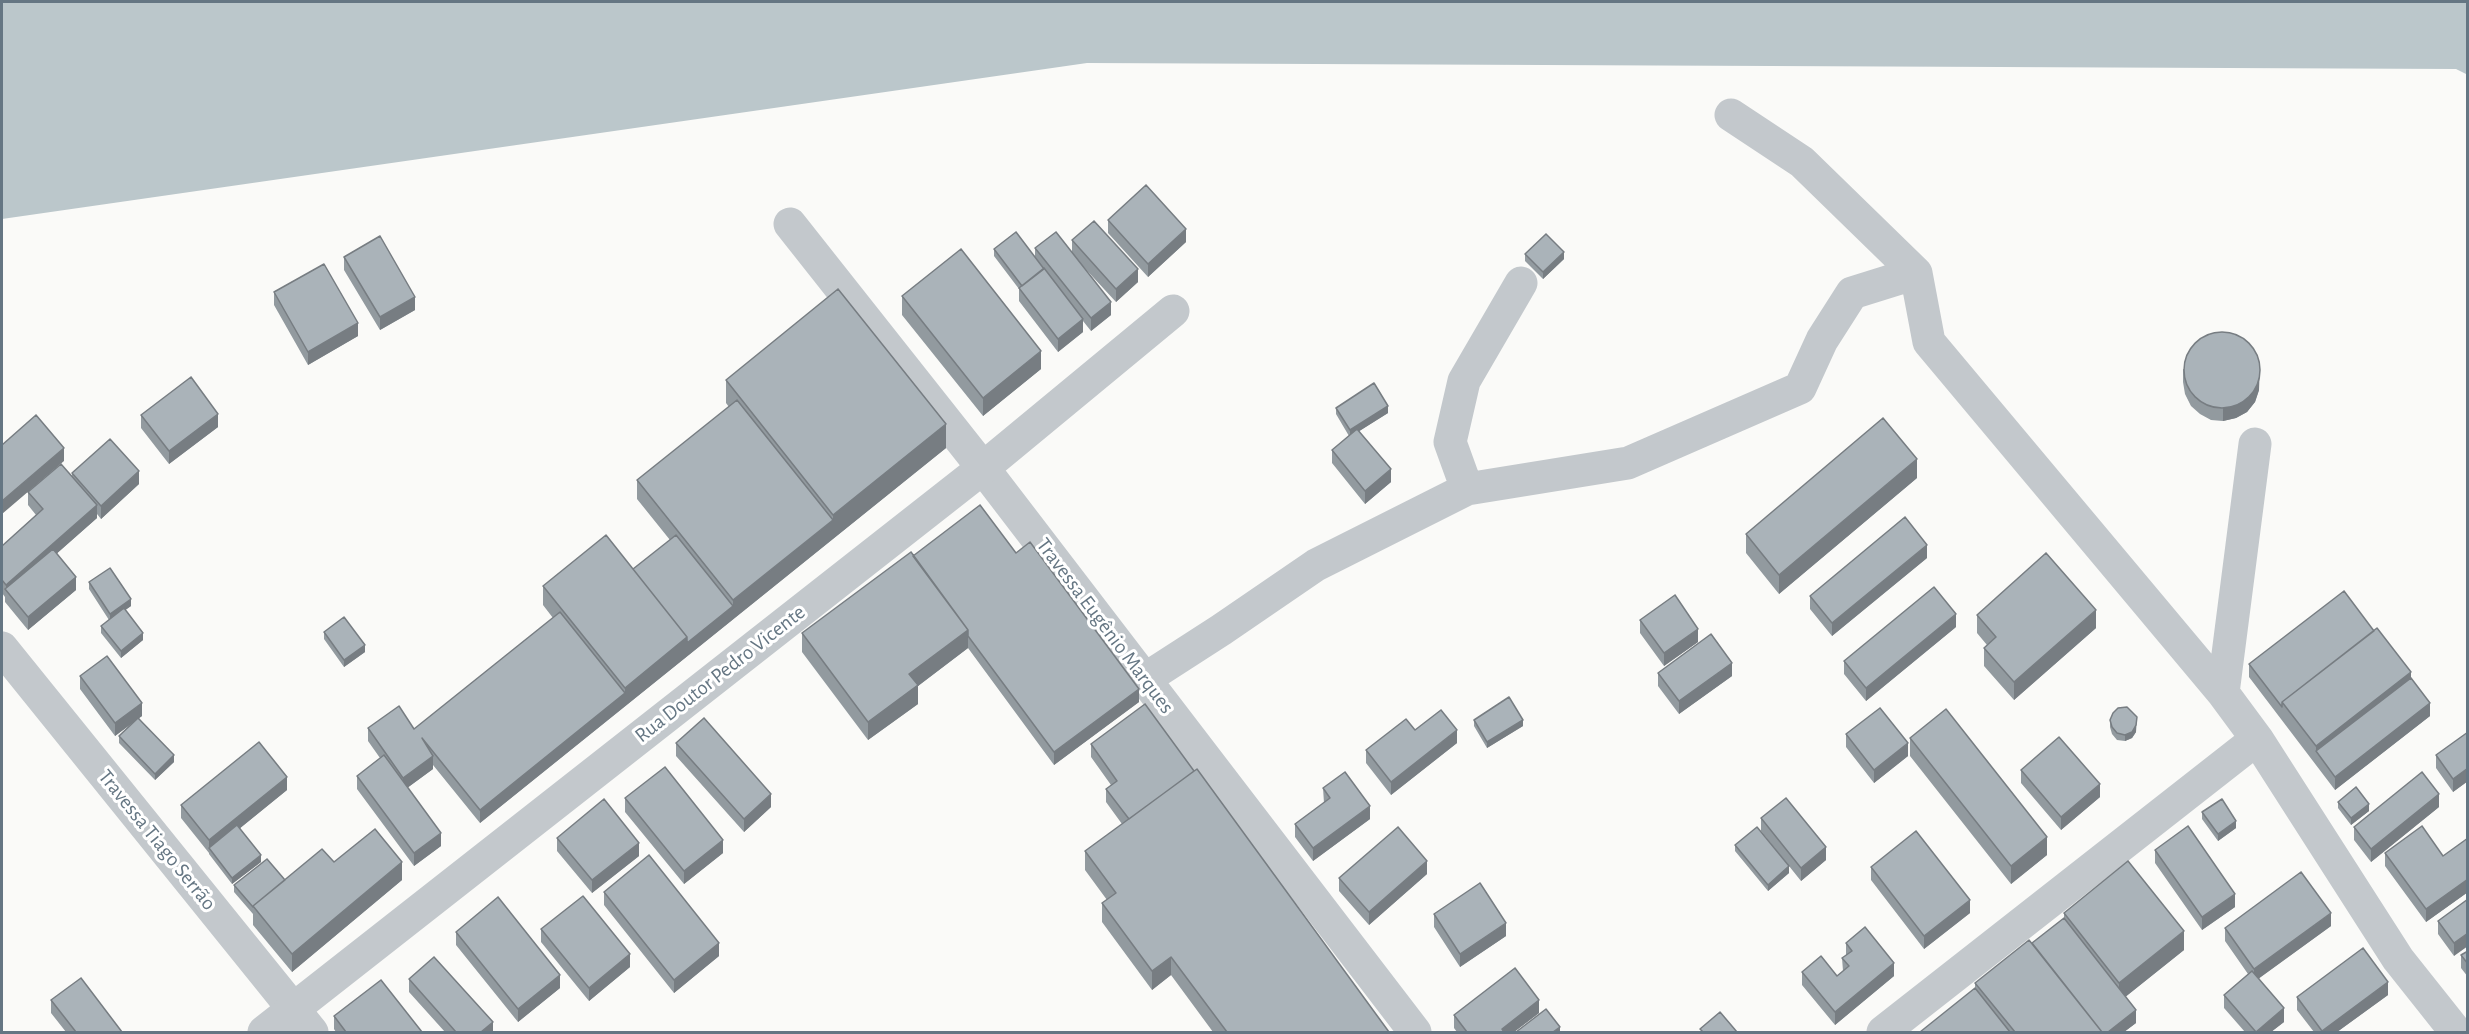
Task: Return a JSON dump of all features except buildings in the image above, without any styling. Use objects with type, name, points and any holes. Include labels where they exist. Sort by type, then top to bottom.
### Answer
[{"type":"street","points":[[1731,115],[1802,162],[1916,273],[1929,342],[2223,693],[2257,739],[2398,959],[2456,1032]]},
{"type":"street","name":"Travessa Eugênio Marques","points":[[790,224],[983,468],[1415,1032]]},
{"type":"street","points":[[1145,679],[1316,564],[1467,489],[1628,463],[1800,388],[1822,340],[1852,293],[1916,273]]},
{"type":"street","points":[[1467,489],[1450,442],[1464,381],[1521,283]]},
{"type":"street","name":"Rua Doutor Pedro Vicente","points":[[264,1032],[303,1021],[1173,311]]},
{"type":"street","points":[[2223,693],[2254,444]]},
{"type":"street","name":"Travessa Tiago Serrão","points":[[2,648],[303,1021]]},
{"type":"street","points":[[1883,1032],[2257,739]]},
{"type":"shaded area","points":[[2,2],[2467,2],[2468,75],[2456,69],[1087,63],[2,219]]}]
